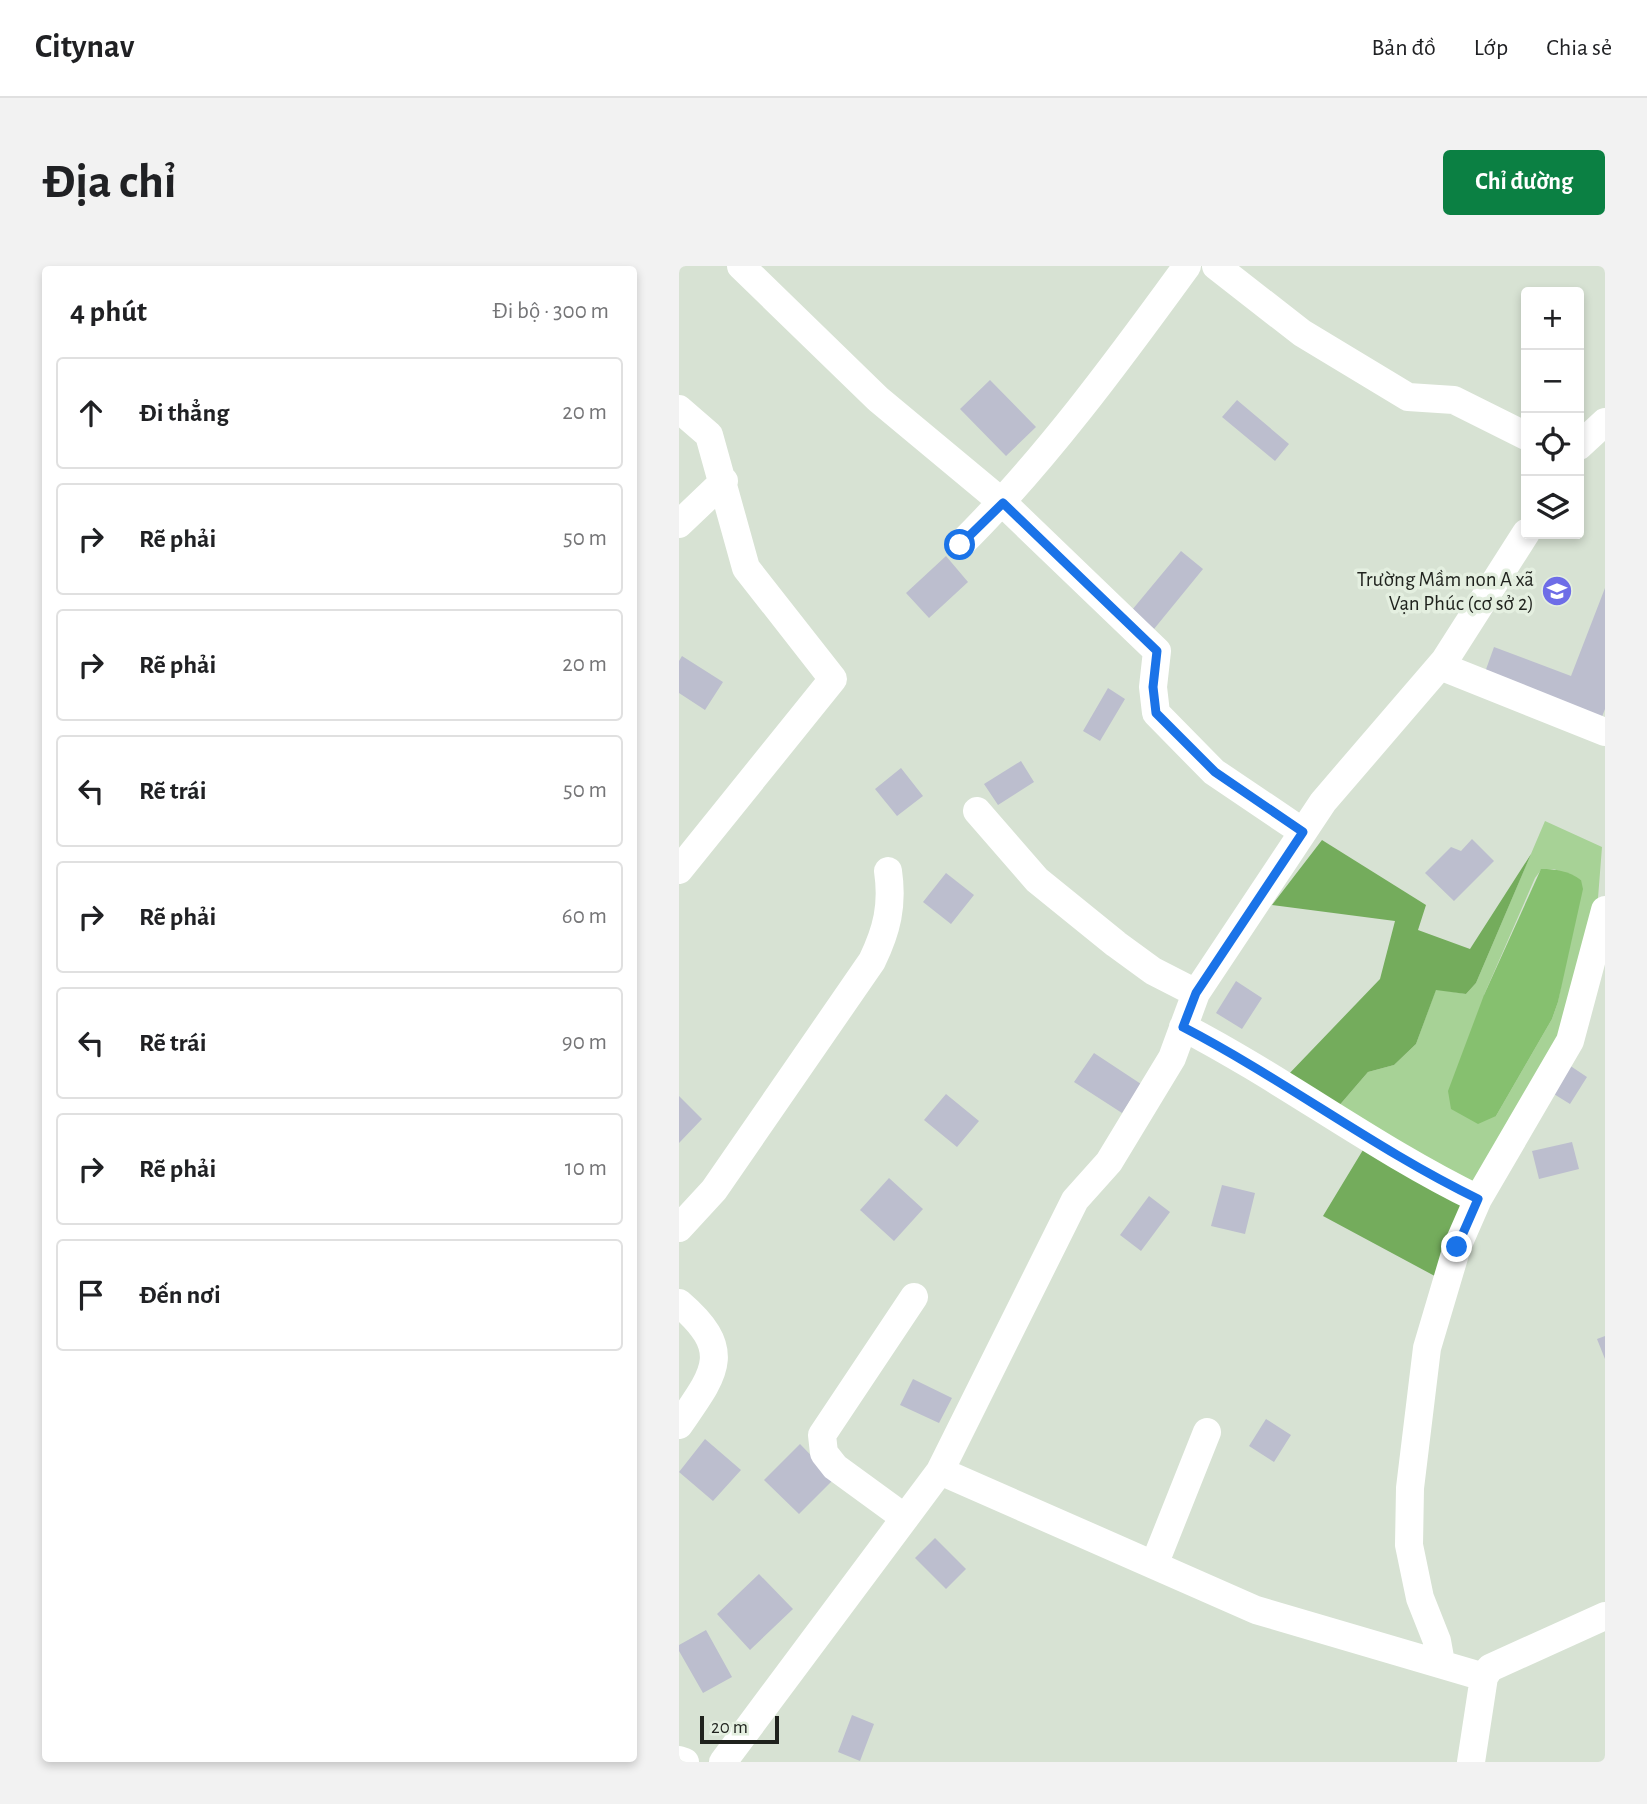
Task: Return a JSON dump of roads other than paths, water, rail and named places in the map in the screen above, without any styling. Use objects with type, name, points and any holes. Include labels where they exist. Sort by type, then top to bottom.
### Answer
[{"type":"street","points":[[741,266],[878,399],[1003,503],[1157,651],[1153,687],[1156,713],[1215,772],[1303,832]]},
{"type":"street","points":[[960,545],[1003,503],[1123,354],[1187,266]]},
{"type":"street","points":[[1216,266],[1302,333],[1408,397],[1454,400],[1521,434]]},
{"type":"street","points":[[679,409],[709,435],[724,481],[746,568],[833,679],[679,870]]},
{"type":"street","points":[[1584,441],[1605,422]]},
{"type":"street","points":[[679,524],[724,481]]},
{"type":"street","points":[[723,1762],[940,1471],[1075,1200],[1109,1162],[1172,1058],[1196,993],[1323,802],[1440,666],[1522,539]]},
{"type":"street","points":[[1440,666],[1605,732]]},
{"type":"street","points":[[977,811],[1037,880],[1153,971],[1196,993]]},
{"type":"street","points":[[679,1228],[714,1190],[872,961],[887,932],[891,897],[888,871]]},
{"type":"street","points":[[1441,1663],[1437,1641],[1420,1598],[1409,1545],[1410,1488],[1427,1348],[1457,1247],[1478,1199],[1570,1041],[1605,910]]},
{"type":"street","points":[[1183,1027],[1240,1056],[1370,1140],[1478,1199]]},
{"type":"street","points":[[905,1518],[835,1467],[824,1453],[822,1436],[914,1297]]},
{"type":"street","points":[[679,1303],[707,1332],[716,1348],[711,1374],[679,1425]]},
{"type":"street","points":[[1154,1565],[1207,1432]]},
{"type":"street","points":[[940,1471],[1256,1610],[1484,1677]]},
{"type":"street","points":[[1471,1762],[1484,1677],[1490,1668],[1605,1616]]},
{"type":"street","points":[[679,1760],[685,1762]]},
{"type":"place","name":"Trường Mầm non A xã Vạn Phúc (cơ sở 2)","points":[[1557,591]]}]
